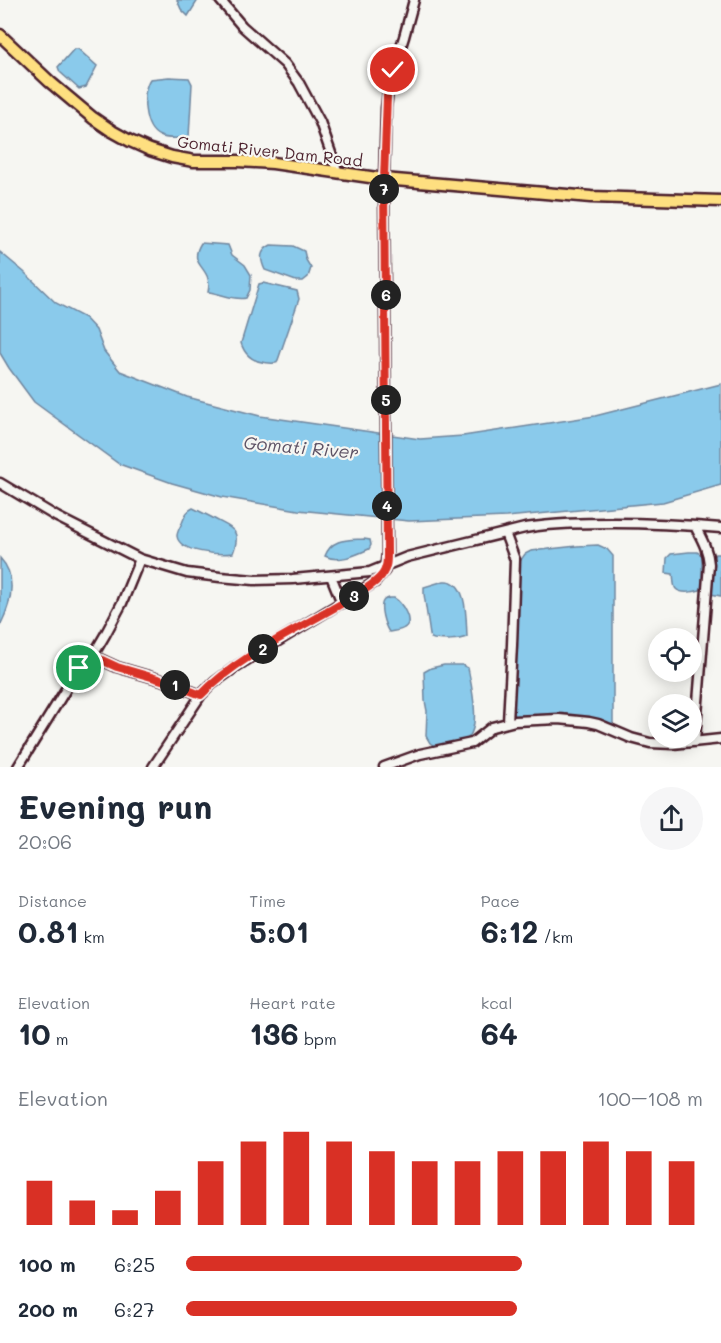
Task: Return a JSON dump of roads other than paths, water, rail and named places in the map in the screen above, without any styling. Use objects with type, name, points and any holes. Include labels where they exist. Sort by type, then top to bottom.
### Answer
[{"type":"main road","name":"Gomati River Dam Road","points":[[0,35],[93,118],[112,131],[150,150],[172,157],[194,161],[273,163],[384,179],[591,197],[721,201]]},
{"type":"street","points":[[220,0],[242,26],[285,64],[299,83],[320,122],[338,173]]},
{"type":"street","points":[[153,767],[201,695],[212,684],[237,666],[375,582],[387,565],[384,179],[386,108],[389,84],[414,0]]},
{"type":"street","points":[[0,483],[57,517],[140,559],[187,573],[254,580],[370,572],[407,557],[535,526],[567,523],[721,528]]},
{"type":"street","points":[[695,526],[706,549],[709,564],[699,694]]},
{"type":"street","points":[[505,533],[513,552],[515,566],[508,722]]},
{"type":"street","points":[[18,767],[79,668],[93,656],[122,603],[140,559]]},
{"type":"street","points":[[331,576],[342,603]]},
{"type":"street","points":[[93,656],[117,667],[165,681],[201,695]]},
{"type":"street","points":[[384,767],[420,754],[472,743],[492,727],[508,722],[539,719],[598,724],[648,742]]},
{"type":"street","points":[[702,740],[721,739]]},
{"type":"water","points":[[177,0],[198,0],[188,16],[181,9]]},
{"type":"water","points":[[74,49],[78,49],[97,66],[86,87],[79,89],[60,72],[58,67]]},
{"type":"water","points":[[189,78],[192,84],[189,137],[160,136],[154,132],[147,118],[145,92],[150,79]]},
{"type":"water","points":[[201,243],[228,245],[232,255],[245,265],[251,275],[250,290],[246,298],[208,292],[209,283],[197,257]]},
{"type":"water","points":[[271,245],[293,246],[304,251],[311,268],[308,277],[303,281],[296,281],[265,270],[262,256],[264,250]]},
{"type":"water","name":"Gomati River","points":[[0,252],[56,303],[85,318],[96,330],[104,351],[120,371],[187,397],[260,416],[420,439],[463,436],[595,416],[721,384],[721,485],[663,502],[506,517],[409,521],[298,510],[222,497],[172,483],[119,464],[34,402],[0,353]]},
{"type":"water","points":[[259,284],[297,291],[299,299],[276,363],[254,360],[246,353],[241,343]]},
{"type":"water","points":[[193,508],[232,529],[236,538],[233,553],[201,552],[179,542],[178,531],[186,514]]},
{"type":"water","points":[[370,540],[369,549],[353,556],[336,559],[325,556],[336,543]]},
{"type":"water","points":[[598,545],[607,549],[613,556],[613,724],[560,716],[515,718],[512,712],[518,564],[525,554],[531,551]]},
{"type":"water","points":[[689,552],[702,555],[702,587],[697,591],[681,592],[675,588],[673,574],[666,573],[667,558],[671,554]]},
{"type":"water","points":[[715,554],[721,554],[721,596],[711,594],[710,590],[711,560]]},
{"type":"water","points":[[0,558],[9,574],[11,591],[0,626]]},
{"type":"water","points":[[444,581],[452,582],[462,593],[466,611],[467,637],[450,640],[431,638],[424,587]]},
{"type":"water","points":[[389,598],[394,598],[400,604],[406,612],[408,621],[402,629],[389,632],[384,621],[382,603]]},
{"type":"water","points":[[444,665],[462,665],[468,668],[474,718],[470,736],[464,741],[436,747],[426,736],[424,672]]}]
